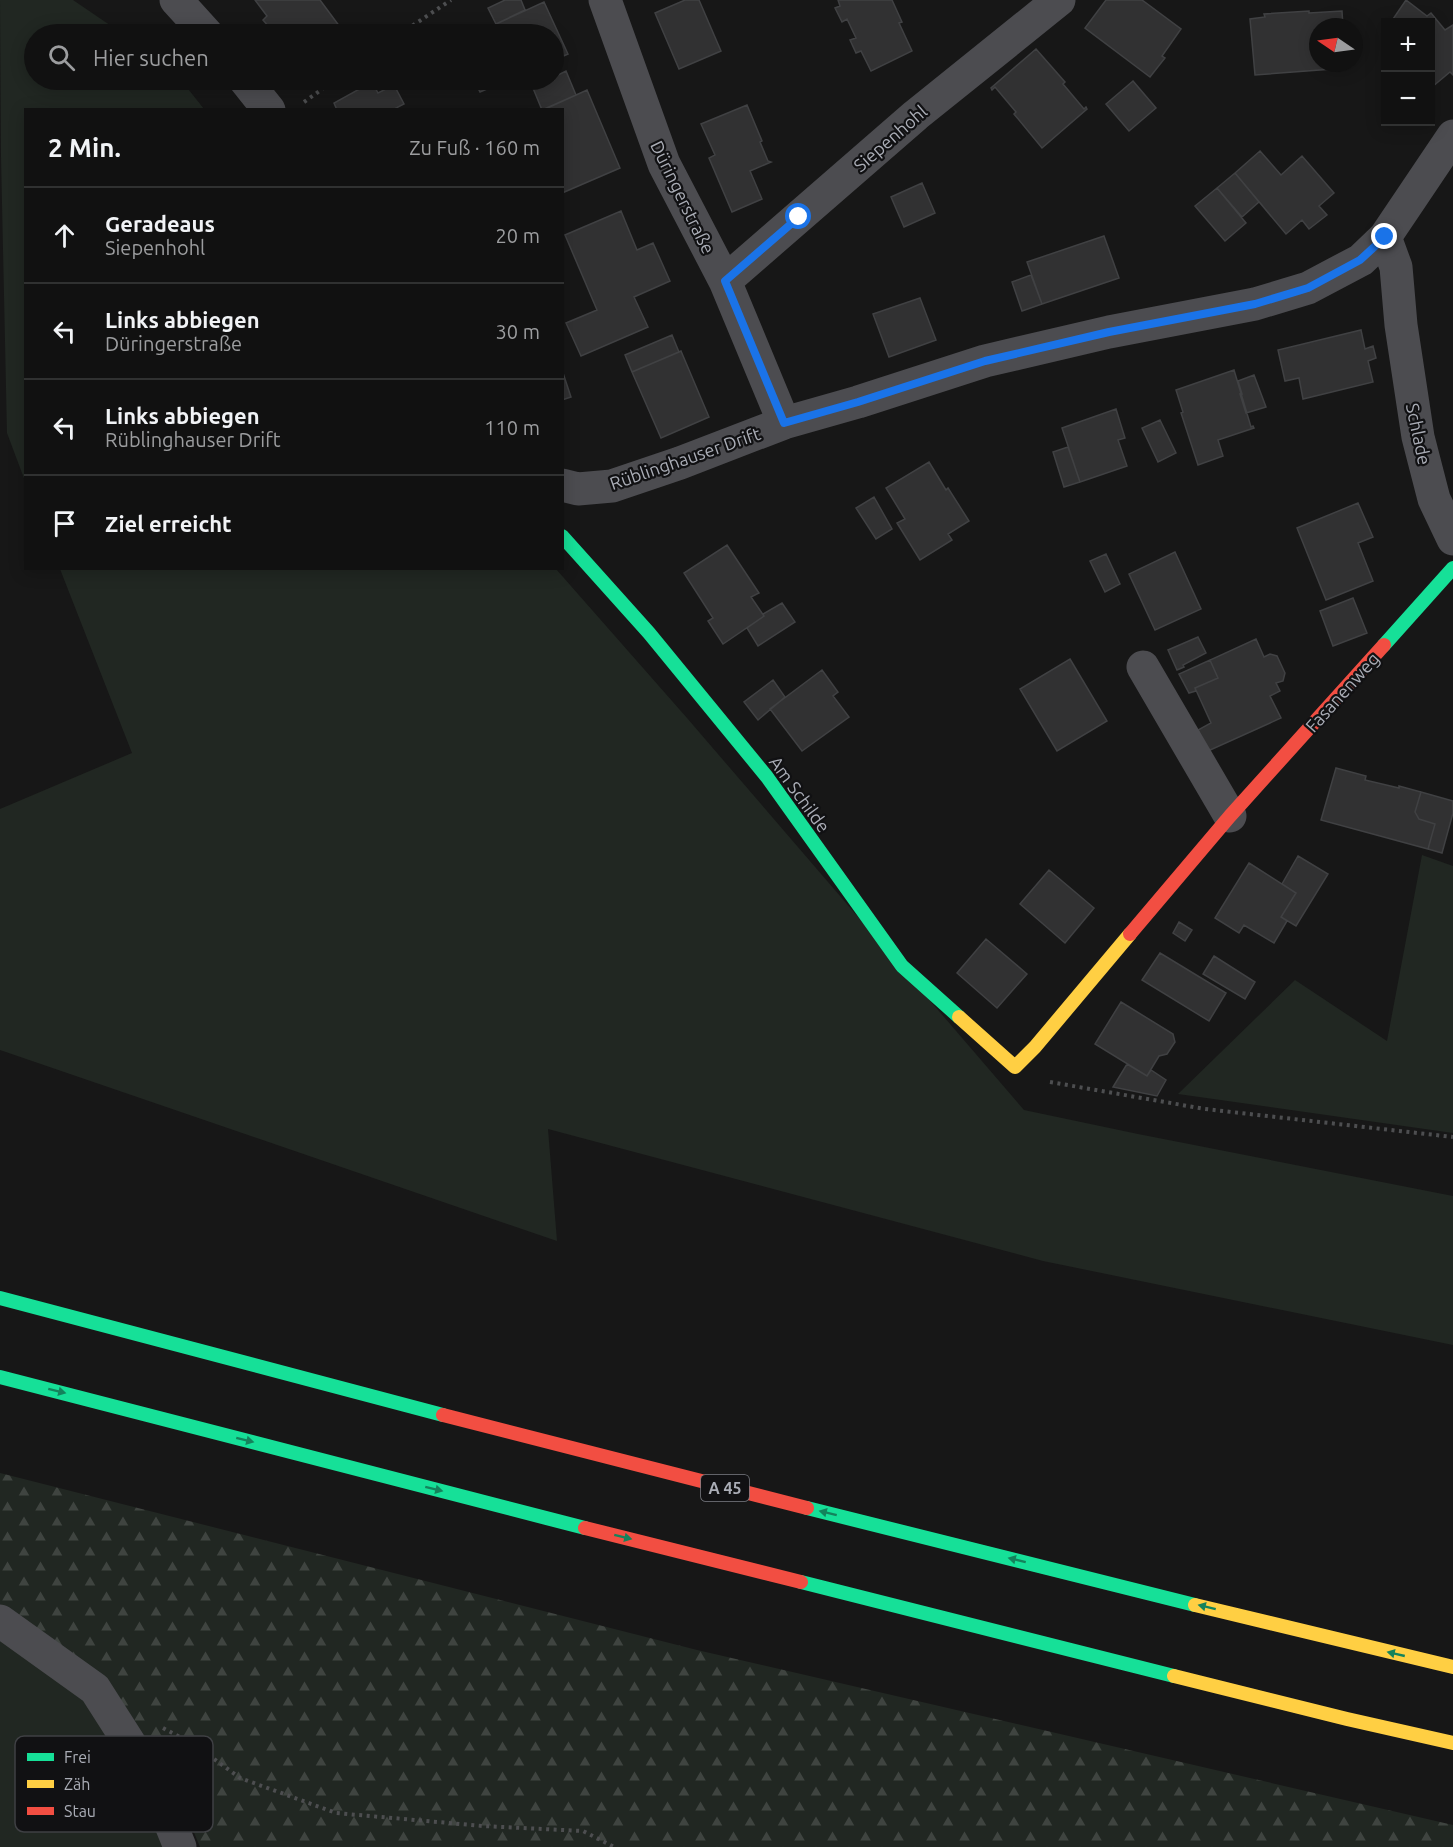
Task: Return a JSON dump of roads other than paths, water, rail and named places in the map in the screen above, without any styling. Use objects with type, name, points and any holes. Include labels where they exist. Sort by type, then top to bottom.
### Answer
[{"type":"main road","name":"Am Schilde","points":[[564,538],[649,633],[766,777],[902,966],[1015,1067]]},
{"type":"main road","name":"Fasanenweg","points":[[1015,1067],[1035,1047],[1230,816],[1453,568]]},
{"type":"main road","name":"A 45","points":[[0,1298],[692,1480],[1453,1667]]},
{"type":"main road","points":[[0,1377],[660,1547],[1347,1719],[1453,1743]]},
{"type":"street","points":[[176,0],[198,24]]},
{"type":"street","name":"Düringerstraße","points":[[605,0],[664,164],[725,281],[784,423]]},
{"type":"street","name":"Siepenhohl","points":[[725,281],[916,115],[1059,0]]},
{"type":"street","points":[[253,90],[267,108]]},
{"type":"street","name":"Rüblinghauser Drift","points":[[564,486],[578,489],[612,486],[784,423],[985,361],[1109,332],[1255,304],[1308,288],[1360,260],[1385,237],[1453,136]]},
{"type":"street","name":"Schlade","points":[[1385,237],[1396,267],[1401,325],[1418,437],[1434,499],[1453,539]]},
{"type":"street","points":[[1143,667],[1230,816]]},
{"type":"street","points":[[0,1621],[95,1689],[125,1736]]},
{"type":"street","points":[[174,1832],[180,1847]]}]
